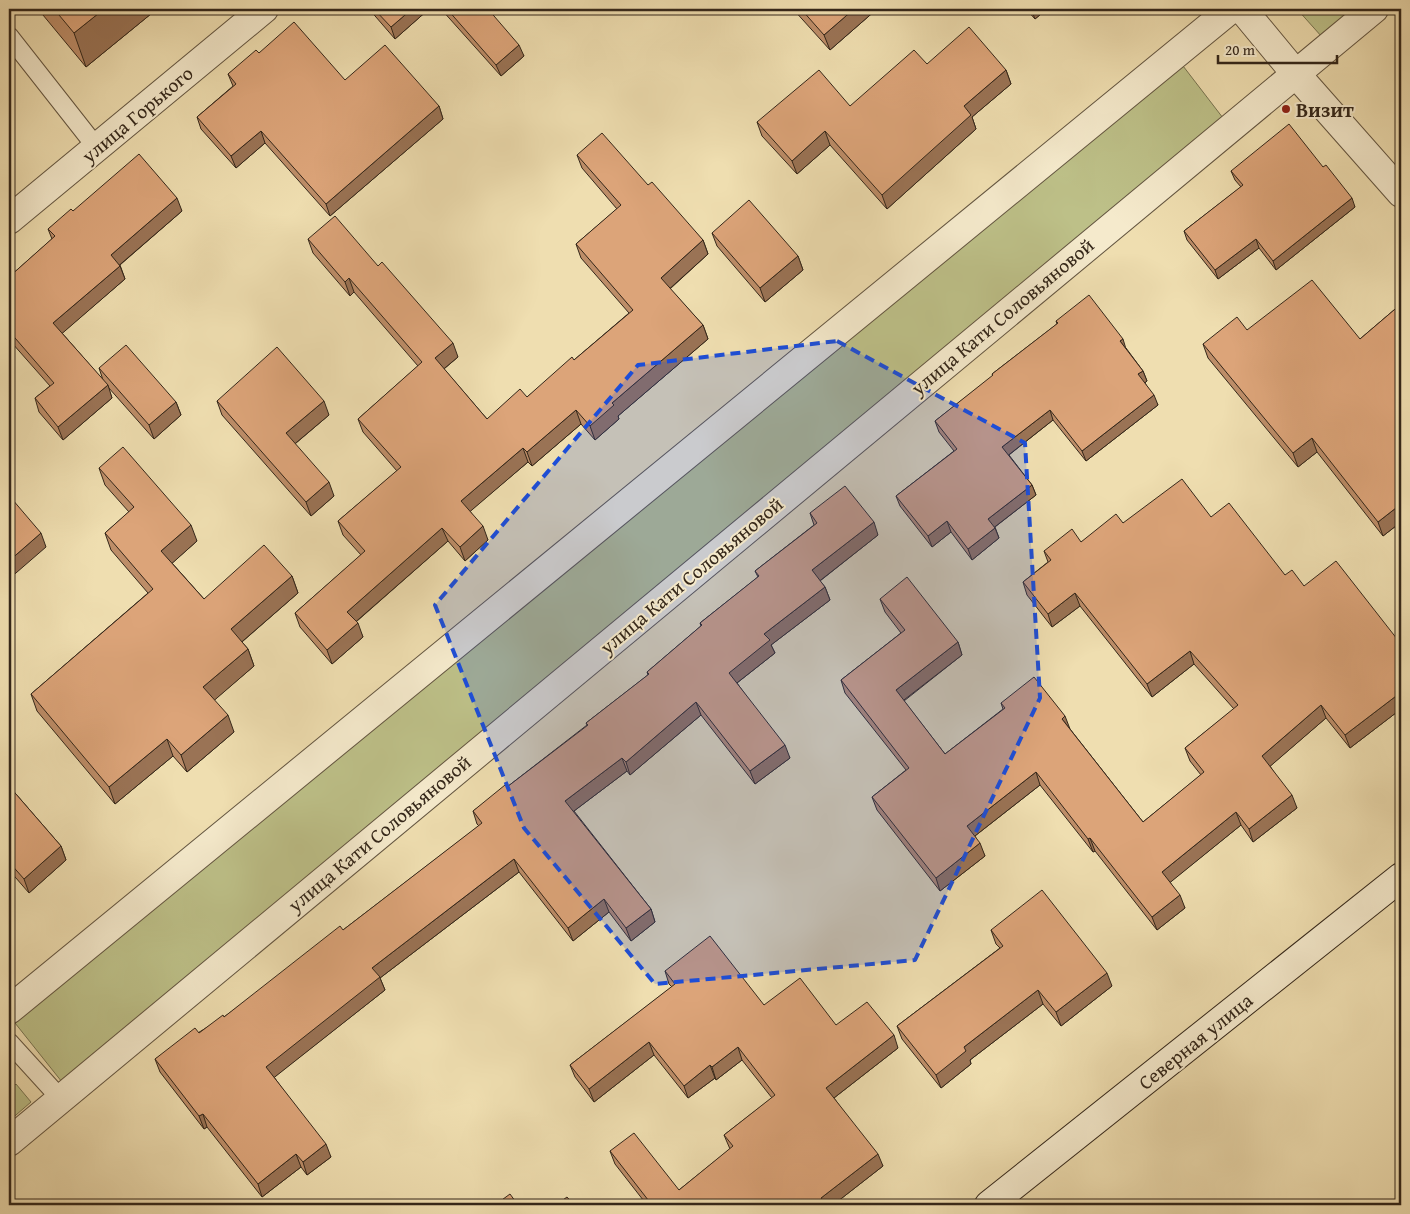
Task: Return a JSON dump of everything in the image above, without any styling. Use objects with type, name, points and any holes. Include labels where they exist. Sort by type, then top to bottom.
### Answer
[{"type":"street","name":"улица Горького","points":[[9,220],[264,9]]},
{"type":"street","points":[[9,1010],[1231,9]]},
{"type":"street","points":[[1242,9],[1295,73],[1401,193]]},
{"type":"street","name":"улица Кати Соловьяновой","points":[[9,1142],[1374,9]]},
{"type":"street","name":"Северная улица","points":[[989,1205],[1401,877]]},
{"type":"lane","points":[[9,36],[97,148]]},
{"type":"lane","points":[[9,1042],[60,1098]]},
{"type":"highlighted area","points":[[837,341],[1025,443],[1040,698],[915,960],[655,984],[524,828],[435,605],[638,365]]},
{"type":"green space","points":[[1297,9],[1356,9],[1322,37]]},
{"type":"green space","points":[[1180,62],[1223,118],[62,1082],[15,1023]]},
{"type":"green space","points":[[16,1084],[31,1102],[9,1121],[9,1091]]},
{"type":"building","points":[[54,9],[104,9],[74,33]]},
{"type":"building","points":[[374,9],[412,9],[391,27]]},
{"type":"building","points":[[447,9],[488,9],[519,45],[496,65]]},
{"type":"building","points":[[801,9],[854,9],[824,35]]},
{"type":"building","points":[[294,22],[345,80],[385,45],[439,106],[326,204],[261,131],[231,156],[197,117],[236,84],[228,74],[256,50],[259,53]]},
{"type":"building","points":[[969,27],[1006,70],[964,106],[971,115],[882,195],[825,131],[792,161],[757,122],[819,70],[850,106],[914,50],[927,64]]},
{"type":"building","points":[[1289,124],[1323,167],[1326,165],[1352,198],[1273,261],[1256,239],[1215,270],[1184,231],[1243,185],[1231,171]]},
{"type":"building","points":[[602,133],[648,185],[652,182],[703,240],[661,278],[703,325],[612,403],[614,405],[590,426],[576,410],[527,452],[523,448],[461,501],[483,526],[460,547],[442,528],[347,612],[358,623],[327,650],[295,613],[365,551],[338,521],[401,467],[358,419],[422,362],[349,278],[345,282],[308,239],[335,216],[378,266],[382,262],[453,343],[435,358],[487,419],[520,389],[527,397],[572,357],[574,360],[633,310],[576,244],[621,205],[577,155]]},
{"type":"building","points":[[139,154],[177,198],[111,255],[120,266],[53,323],[108,385],[58,427],[35,398],[54,383],[9,331],[9,277],[55,236],[48,229],[71,209],[73,211]]},
{"type":"building","points":[[749,200],[798,256],[760,288],[712,233]]},
{"type":"building","points":[[1312,280],[1360,339],[1401,304],[1401,504],[1378,522],[1312,438],[1293,453],[1203,344],[1237,317],[1247,330]]},
{"type":"building","points":[[1089,295],[1123,339],[1120,341],[1143,371],[1138,374],[1154,395],[1082,451],[1050,410],[1002,447],[1032,485],[988,519],[995,528],[968,549],[947,521],[928,536],[896,496],[957,449],[935,421],[1058,323],[1056,321]]},
{"type":"building","points":[[126,345],[176,402],[149,425],[99,368]]},
{"type":"building","points":[[277,347],[324,401],[286,433],[329,482],[306,502],[217,401]]},
{"type":"building","points":[[123,447],[191,525],[161,551],[204,599],[264,545],[292,576],[231,629],[248,649],[203,687],[228,715],[181,755],[167,739],[109,787],[31,694],[153,589],[105,533],[134,507],[99,468]]},
{"type":"building","points":[[1182,479],[1211,517],[1229,503],[1285,575],[1292,570],[1304,586],[1336,561],[1401,644],[1401,694],[1345,735],[1321,705],[1262,756],[1292,795],[1249,829],[1236,812],[1162,872],[1180,895],[1152,917],[1036,772],[967,826],[980,843],[936,878],[872,797],[909,768],[841,680],[905,630],[880,599],[907,577],[958,642],[896,690],[945,754],[1005,708],[1001,703],[1034,677],[1065,716],[1062,719],[1143,822],[1204,772],[1185,748],[1238,705],[1190,651],[1147,684],[1075,593],[1048,614],[1023,582],[1051,560],[1044,551],[1072,529],[1081,542],[1116,514],[1123,523]]},
{"type":"building","points":[[845,486],[874,522],[812,570],[825,587],[764,634],[770,640],[729,673],[785,745],[750,771],[696,702],[626,762],[622,758],[565,801],[651,909],[626,928],[604,899],[568,928],[514,859],[372,968],[380,977],[266,1067],[326,1144],[303,1162],[296,1154],[258,1184],[203,1114],[199,1116],[155,1059],[195,1028],[199,1033],[223,1015],[224,1017],[340,926],[343,930],[482,823],[473,811],[505,785],[507,787],[588,725],[586,723],[649,674],[647,672],[702,625],[700,623],[759,576],[755,571],[817,523],[810,513]]},
{"type":"building","points":[[12,499],[41,533],[9,561],[9,502]]},
{"type":"building","points":[[9,786],[61,846],[24,879],[9,862]]},
{"type":"building","points":[[1042,890],[1107,973],[1056,1012],[1038,990],[964,1047],[966,1051],[936,1075],[897,1026],[1003,946],[991,930]]},
{"type":"building","points":[[710,936],[764,1005],[800,978],[836,1025],[867,1002],[894,1035],[826,1088],[878,1154],[821,1198],[823,1201],[817,1205],[652,1205],[610,1151],[634,1133],[679,1190],[733,1146],[724,1135],[775,1095],[738,1047],[712,1067],[710,1065],[684,1086],[649,1042],[589,1089],[570,1065],[675,984],[665,971]]},
{"type":"building","points":[[510,1194],[518,1205],[495,1205]]},
{"type":"building","points":[[567,1197],[574,1205],[556,1205]]},
{"type":"place","name":"Визит","points":[[1286,109]]}]
